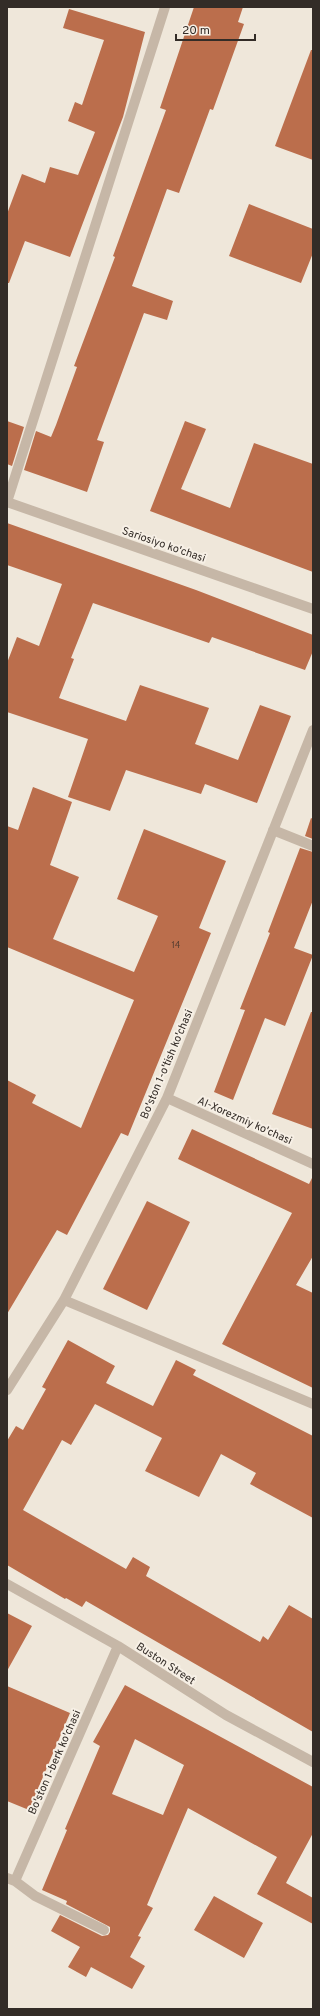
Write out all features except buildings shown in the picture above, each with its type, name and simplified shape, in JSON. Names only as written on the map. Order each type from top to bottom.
[{"type":"street","points":[[7,502],[165,7]]},
{"type":"street","name":"Sariosiyo ko'chasi","points":[[7,502],[313,609]]},
{"type":"street","name":"Bo'ston 1-o'tish ko'chasi","points":[[7,1390],[64,1300],[167,1098],[313,730]]},
{"type":"street","points":[[273,830],[313,846]]},
{"type":"street","name":"Al-Xorezmiy ko'chasi","points":[[167,1098],[313,1164]]},
{"type":"street","points":[[64,1300],[313,1404]]},
{"type":"street","name":"Buston Street","points":[[7,1584],[118,1646],[226,1716],[313,1762]]},
{"type":"street","name":"Bo'ston 1-berk ko'chasi","points":[[11,1879],[118,1646]]},
{"type":"street","points":[[11,1879],[36,1896],[104,1930]]}]
